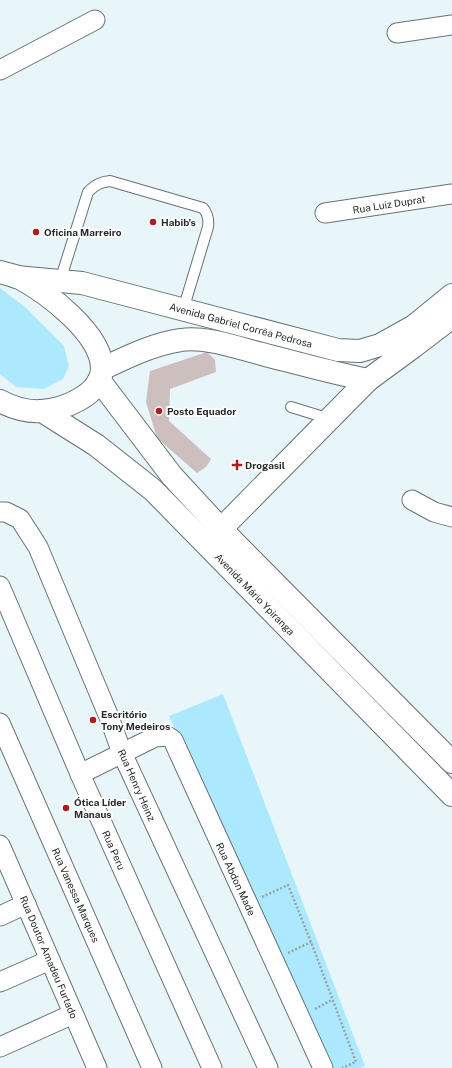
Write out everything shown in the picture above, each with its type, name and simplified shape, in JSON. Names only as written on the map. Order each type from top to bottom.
[{"type":"main road","name":"Avenida Gabriel Corrêa Pedrosa","points":[[8,274],[82,283],[338,350],[360,351],[380,345],[414,326],[452,295]]},
{"type":"main road","points":[[5,406],[29,411],[42,411],[69,404],[82,398],[92,390],[100,374],[100,357],[87,334],[76,321],[50,298],[8,274]]},
{"type":"main road","points":[[221,529],[368,380],[413,348],[452,317]]},
{"type":"main road","points":[[100,374],[141,351],[160,344],[182,339],[202,340],[231,346],[338,374],[368,380]]},
{"type":"main road","points":[[100,374],[172,476],[221,529],[452,762]]},
{"type":"main road","name":"Avenida Mário Ypiranga","points":[[42,411],[96,445],[153,490],[452,795]]},
{"type":"street","points":[[0,70],[95,20]]},
{"type":"street","points":[[397,33],[452,24]]},
{"type":"street","name":"Rua Luiz Duprat","points":[[325,213],[452,194]]},
{"type":"street","points":[[412,500],[434,512],[452,517]]},
{"type":"street","name":"Rua Henry Heinz","points":[[0,512],[6,512],[20,519],[38,547],[106,710],[122,753],[268,1068]]},
{"type":"street","name":"Rua Peru","points":[[0,586],[80,774],[212,1068]]},
{"type":"street","name":"Rua Vanessa Marques","points":[[0,723],[152,1068]]},
{"type":"street","name":"Rua Abdon Made","points":[[122,753],[155,737],[167,736],[173,740],[323,1068]]},
{"type":"street","points":[[80,774],[122,753]]},
{"type":"street","name":"Rua Doutor Amadeu Furtado","points":[[1,848],[97,1068]]},
{"type":"street","points":[[0,916],[26,904]]},
{"type":"street","points":[[0,982],[50,960]]},
{"type":"street","points":[[0,1047],[73,1014]]},
{"type":"lane","points":[[60,281],[88,192],[101,182],[110,180],[203,208],[207,213],[208,227],[183,310]]},
{"type":"lane","points":[[291,407],[330,419]]},
{"type":"path","points":[[259,898],[288,884],[356,1062],[342,1068]]},
{"type":"path","points":[[283,955],[311,942]]},
{"type":"path","points":[[314,1010],[332,1000]]},
{"type":"shaded area","points":[[0,288],[25,307],[64,346],[69,366],[63,379],[44,389],[16,387],[0,374]]},
{"type":"shaded area","points":[[223,694],[365,1066],[360,1068],[328,1068],[169,716]]},
{"type":"building","name":"Posto Equador","points":[[207,352],[215,360],[216,372],[170,389],[169,421],[211,459],[206,467],[197,473],[157,438],[146,402],[150,371]]},
{"type":"place","name":"Habib's","points":[[153,222]]},
{"type":"place","name":"Oficina Marreiro","points":[[36,232]]},
{"type":"place","name":"Posto Equador","points":[[159,411]]},
{"type":"place","name":"Drogasil","points":[[237,465]]},
{"type":"place","name":"Escritório Tony Medeiros","points":[[93,720]]},
{"type":"place","name":"Ótica Líder Manaus","points":[[66,808]]}]
